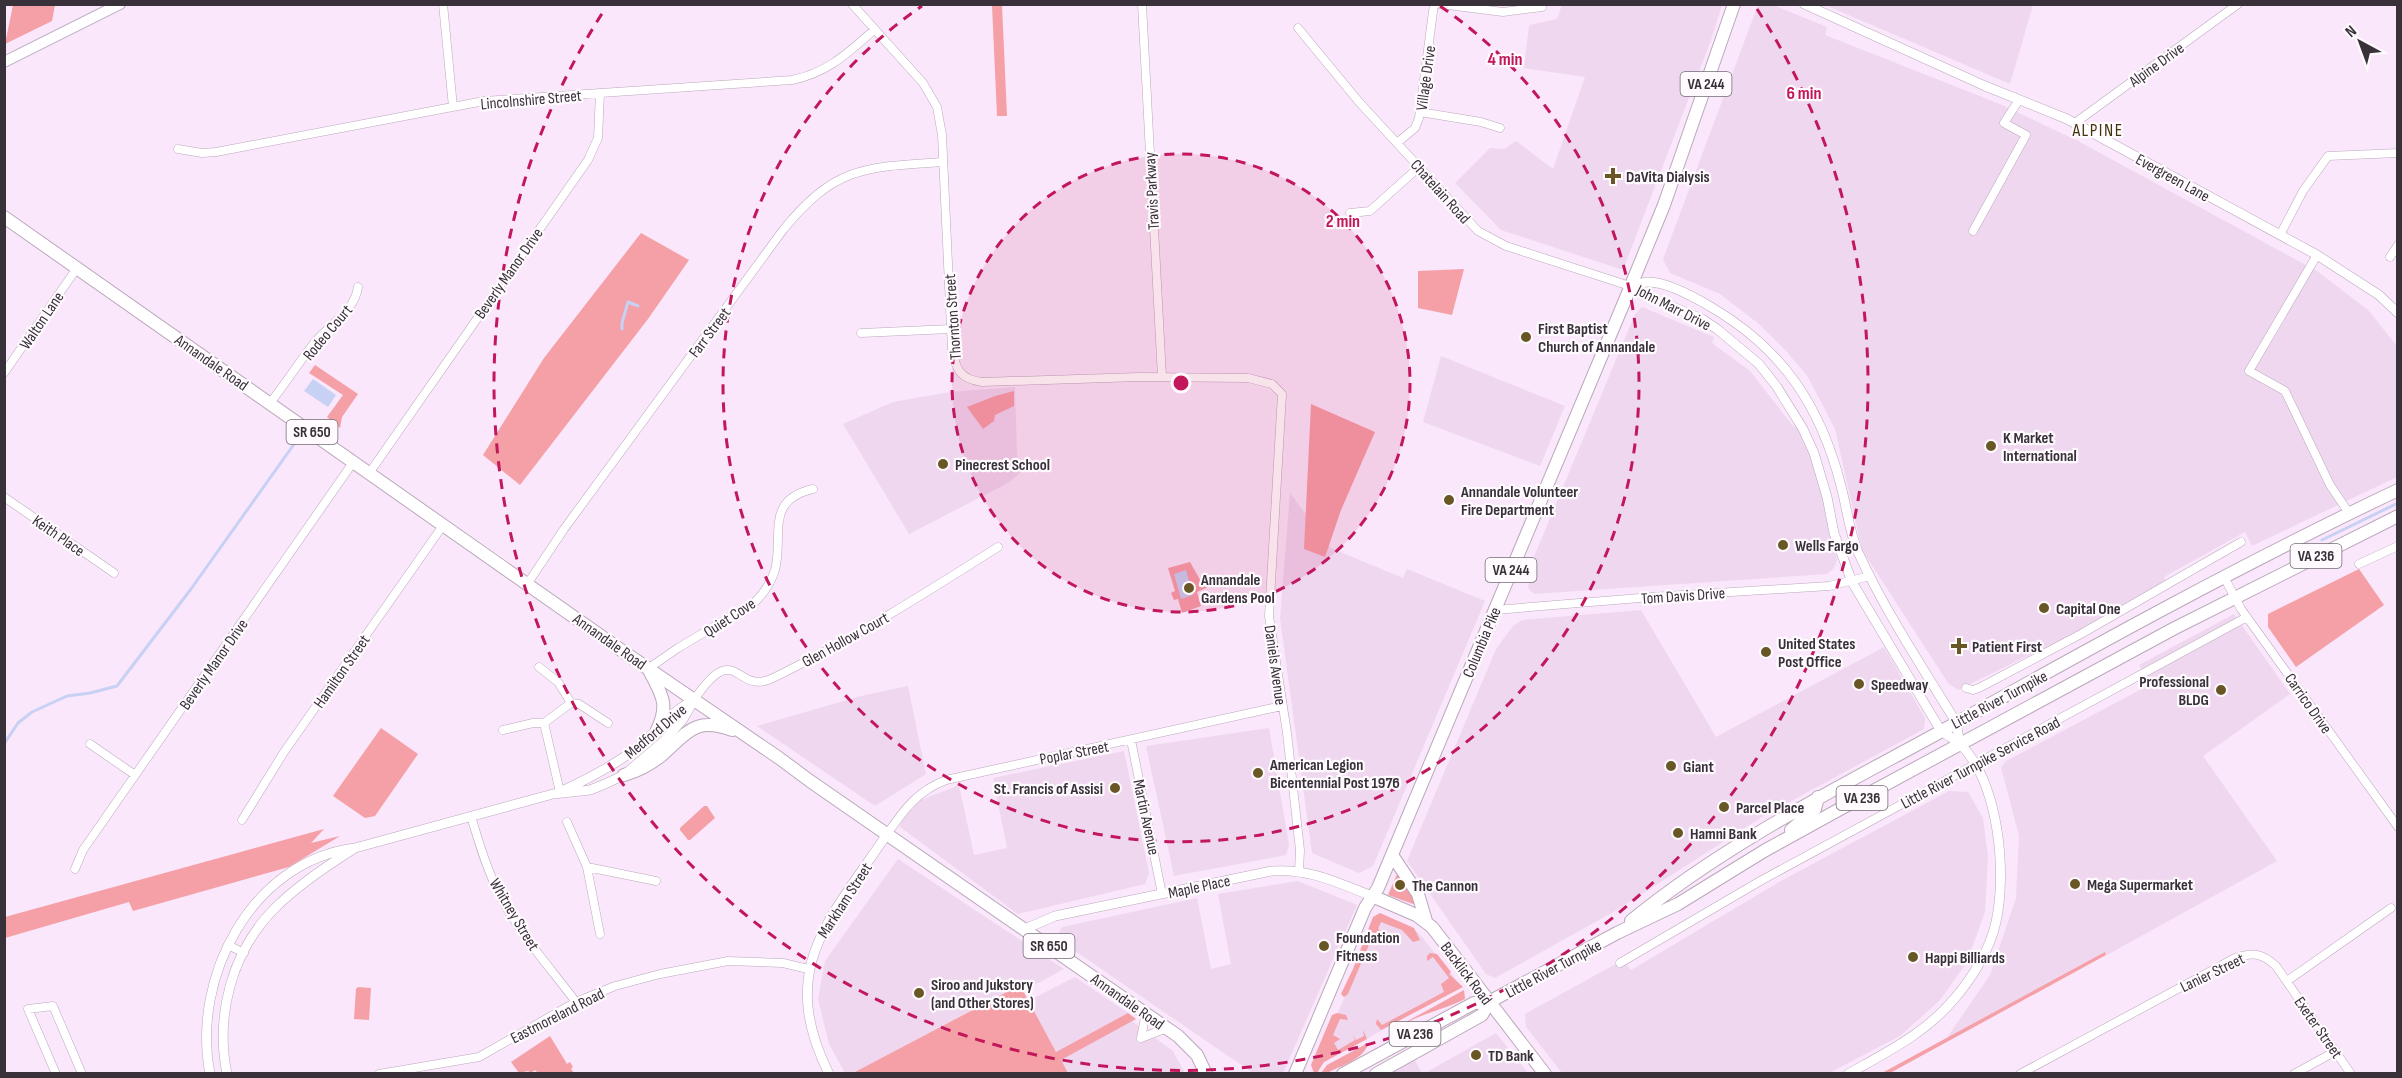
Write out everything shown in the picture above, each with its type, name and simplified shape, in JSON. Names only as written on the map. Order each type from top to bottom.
[{"type":"main road","points":[[4,62],[120,4]]},
{"type":"main road","name":"Columbia Pike","points":[[1296,1074],[1365,908],[1378,888],[1392,855],[1664,205],[1734,4]]},
{"type":"main road","name":"Annandale Road","points":[[4,218],[1146,1013],[1189,1044],[1206,1074]]},
{"type":"main road","name":"Little River Turnpike","points":[[1617,933],[1670,890],[1761,830],[1818,797],[2224,577],[2397,490]]},
{"type":"main road","name":"Little River Turnpike","points":[[1343,1074],[1474,1003],[1489,1002],[1617,933],[1678,904],[1764,852],[2234,597],[2397,516]]},
{"type":"main road","points":[[649,668],[664,701],[664,717],[657,730]]},
{"type":"main road","points":[[624,775],[645,766],[660,756],[695,727],[711,723],[747,736]]},
{"type":"main road","points":[[1764,852],[1818,806],[1818,797]]},
{"type":"main road","points":[[1392,855],[1418,894],[1426,921]]},
{"type":"main road","name":"Backlick Road","points":[[1372,896],[1426,921],[1545,1074]]},
{"type":"main road","name":"Little River Turnpike","points":[[1376,1074],[1482,1015],[1489,1002]]},
{"type":"street","points":[[444,4],[453,107]]},
{"type":"street","name":"Thornton Street","points":[[852,4],[931,94],[940,121],[951,328],[955,366],[964,377],[982,382],[1162,377],[1248,378],[1278,388]]},
{"type":"street","name":"Travis Parkway","points":[[1142,4],[1162,377]]},
{"type":"street","name":"Village Drive","points":[[1397,143],[1415,128],[1420,112],[1434,4]]},
{"type":"street","points":[[1440,4],[1503,12],[1542,7]]},
{"type":"street","name":"Evergreen Lane","points":[[1804,4],[1887,43],[2075,123],[2317,255],[2394,303],[2397,313]]},
{"type":"street","name":"Alpine Drive","points":[[2075,123],[2238,4]]},
{"type":"street","name":"Chatelain Road","points":[[1298,28],[1359,102],[1478,231],[1506,246],[1630,286]]},
{"type":"street","name":"Lincolnshire Street","points":[[178,148],[202,153],[216,152],[498,100],[800,79],[823,71],[874,30]]},
{"type":"street","name":"Beverly Manor Drive","points":[[370,472],[588,160],[598,138],[600,93]]},
{"type":"street","points":[[1973,231],[2026,135],[2004,123],[2019,100]]},
{"type":"street","points":[[1420,112],[1481,122],[1500,128]]},
{"type":"street","points":[[2280,235],[2303,192],[2328,156],[2397,153]]},
{"type":"street","name":"Farr Street","points":[[528,582],[629,439],[783,230],[806,204],[821,190],[853,173],[879,167],[943,162]]},
{"type":"street","points":[[1350,213],[1370,211],[1419,167]]},
{"type":"street","points":[[2390,257],[2397,245]]},
{"type":"street","points":[[2317,255],[2249,371],[2285,391],[2330,485],[2349,513]]},
{"type":"street","name":"Walton Lane","points":[[4,373],[77,268]]},
{"type":"street","name":"John Marr Drive","points":[[1630,286],[1649,282],[1680,291],[1700,301],[1736,323],[1762,344],[1796,381],[1806,396],[1828,443],[1857,548],[1870,576],[1956,722],[1960,745]]},
{"type":"street","name":"John Marr Drive","points":[[1630,286],[1644,295],[1702,319],[1717,329],[1759,364],[1777,387],[1803,429],[1814,453],[1827,497],[1834,533],[1852,582],[1941,731],[1960,745],[1974,765],[1987,791],[1999,839],[2000,886],[1996,923],[1982,958],[1957,995],[1924,1029],[1848,1074]]},
{"type":"street","name":"Rodeo Court","points":[[270,403],[315,341],[357,297],[357,287]]},
{"type":"street","points":[[861,333],[951,328]]},
{"type":"street","name":"Daniels Avenue","points":[[1278,388],[1282,394],[1282,419],[1269,616],[1300,850],[1299,871]]},
{"type":"street","name":"Beverly Manor Drive","points":[[75,869],[83,850],[354,461]]},
{"type":"street","name":"Quiet Cove","points":[[649,668],[755,602],[764,592],[775,570],[777,532],[782,510],[794,495],[813,489]]},
{"type":"street","name":"Keith Place","points":[[4,497],[114,573]]},
{"type":"street","name":"Hamilton Street","points":[[242,820],[284,752],[444,524]]},
{"type":"street","points":[[1966,688],[1976,690],[2010,672],[2241,542]]},
{"type":"street","points":[[2359,564],[2397,546]]},
{"type":"street","name":"Glen Hollow Court","points":[[694,700],[708,679],[722,669],[730,670],[749,680],[769,680],[867,629],[998,548]]},
{"type":"street","name":"Tom Davis Drive","points":[[1495,610],[1828,586],[1870,576]]},
{"type":"street","name":"Carrico Drive","points":[[2224,577],[2247,617],[2397,827]]},
{"type":"street","name":"Little River Turnpike Service Road","points":[[1620,963],[1758,882],[2247,617]]},
{"type":"street","points":[[539,667],[558,682],[571,703]]},
{"type":"street","name":"Medford Drive","points":[[210,1074],[207,1009],[219,965],[247,913],[290,873],[321,855],[355,848],[560,792],[607,769],[638,747],[680,707],[694,700]]},
{"type":"street","name":"Medford Drive","points":[[560,792],[590,790],[624,775],[665,740],[683,719],[694,700]]},
{"type":"street","points":[[503,730],[533,723],[544,723],[571,703],[579,704],[608,723]]},
{"type":"street","name":"Poplar Street","points":[[887,834],[911,801],[933,785],[994,768],[1282,706]]},
{"type":"street","points":[[544,723],[560,792]]},
{"type":"street","name":"Martin Avenue","points":[[1131,740],[1162,894]]},
{"type":"street","points":[[90,744],[135,775]]},
{"type":"street","name":"Whitney Street","points":[[471,816],[479,846],[496,888],[527,939],[576,1002]]},
{"type":"street","points":[[567,822],[587,867],[600,934]]},
{"type":"street","name":"Markham Street","points":[[829,1074],[816,1045],[809,1020],[808,969],[826,925],[887,834]]},
{"type":"street","name":"Medford Drive","points":[[227,1074],[223,1035],[227,995],[244,953],[262,923],[289,895],[355,848]]},
{"type":"street","points":[[587,867],[656,881]]},
{"type":"street","name":"Maple Place","points":[[1025,929],[1055,916],[1272,872],[1299,871],[1330,879],[1372,896]]},
{"type":"street","points":[[2287,981],[2391,908]]},
{"type":"street","points":[[228,945],[244,953]]},
{"type":"street","name":"Lanier Street","points":[[2020,1074],[2246,954],[2260,954],[2276,966],[2287,981]]},
{"type":"street","name":"Eastmoreland Road","points":[[379,1074],[478,1057],[576,1002],[615,986],[660,974],[728,961],[783,963],[808,969]]},
{"type":"street","name":"Exeter Street","points":[[2287,981],[2351,1074]]},
{"type":"street","points":[[56,1074],[28,1009],[53,1006],[82,1074]]},
{"type":"street","points":[[1146,1013],[1141,1038],[1167,1028]]},
{"type":"street","points":[[2294,1074],[2336,1051]]},
{"type":"shaded area","points":[[13,4],[55,5],[52,21],[5,44]]},
{"type":"shaded area","points":[[2033,4],[2010,84],[1825,5]]},
{"type":"shaded area","points":[[992,5],[1002,5],[1007,116],[997,116]]},
{"type":"shaded area","points":[[1562,5],[1722,5],[1711,40],[1623,270],[1501,230],[1455,183],[1490,148],[1504,149],[1516,141],[1553,169],[1585,77],[1524,68],[1529,25],[1557,19]]},
{"type":"shaded area","points":[[1758,5],[1773,5],[1827,27],[1825,35],[2000,104],[2078,141],[2317,271],[2368,310],[2397,346],[2397,477],[2252,546],[2245,532],[2164,577],[2168,587],[1958,690],[1948,683],[1862,550],[1835,429],[1808,377],[1759,324],[1720,294],[1670,273],[1663,259]]},
{"type":"shaded area","points":[[641,233],[689,260],[648,319],[520,485],[483,455],[544,358]]},
{"type":"shaded area","points":[[1464,269],[1452,315],[1418,308],[1418,271]]},
{"type":"shaded area","points":[[1642,307],[1714,337],[1712,343],[1750,371],[1793,426],[1800,429],[1818,472],[1837,560],[1834,568],[1827,574],[1534,594],[1528,588],[1530,578],[1526,576],[1635,314]]},
{"type":"shaded area","points":[[1441,356],[1565,406],[1540,466],[1423,422]]},
{"type":"shaded area","points":[[315,365],[358,394],[342,417],[340,428],[327,417],[343,395],[309,373]]},
{"type":"shaded area","name":"Pinecrest School","points":[[1015,387],[1017,454],[1020,473],[1008,483],[909,534],[843,424],[893,402],[950,392]]},
{"type":"shaded area","points":[[1014,391],[1014,406],[995,415],[994,421],[983,429],[967,407],[995,396]]},
{"type":"shaded area","points":[[1311,404],[1375,432],[1341,510],[1325,557],[1304,549]]},
{"type":"shaded area","points":[[1290,493],[1331,548],[1403,578],[1407,569],[1485,601],[1373,866],[1359,873],[1312,853],[1280,618]]},
{"type":"shaded area","name":"Annandale Gardens Pool","points":[[1190,562],[1203,585],[1207,583],[1208,587],[1197,592],[1201,606],[1182,613],[1178,599],[1174,600],[1171,593],[1175,591],[1168,568]]},
{"type":"shaded area","points":[[2359,569],[2384,605],[2296,667],[2268,627],[2268,614]]},
{"type":"shaded area","points":[[1641,610],[1716,737],[1884,647],[1925,718],[1924,729],[1762,817],[1617,910],[1495,978],[1486,974],[1407,861],[1496,649],[1513,626],[1522,620]]},
{"type":"shaded area","points":[[2234,614],[2290,694],[2203,756],[2277,861],[2107,955],[2105,953],[1946,1039],[1990,975],[2016,898],[2019,836],[2001,767],[2006,761],[2151,684],[2139,665]]},
{"type":"shaded area","points":[[908,686],[926,774],[875,806],[757,726],[861,696]]},
{"type":"shaded area","points":[[381,728],[418,754],[375,816],[365,818],[333,796]]},
{"type":"shaded area","points":[[1269,728],[1289,845],[1286,855],[1174,876],[1146,746]]},
{"type":"shaded area","points":[[1124,751],[1149,873],[1145,884],[1018,914],[900,827],[902,814],[919,801],[959,785],[974,855],[1007,848],[993,778]]},
{"type":"shaded area","points":[[1949,791],[1968,792],[1983,818],[1988,856],[1985,912],[1966,964],[1940,1000],[1900,1036],[1829,1073],[1562,1073],[1526,1027],[1525,1014],[1623,960],[1631,970],[1781,881]]},
{"type":"shaded area","points":[[704,806],[707,806],[715,818],[688,840],[680,828]]},
{"type":"shaded area","points":[[324,829],[311,843],[340,836],[289,867],[133,911],[129,902],[5,938],[5,917]]},
{"type":"shaded area","points":[[898,859],[1064,969],[1023,991],[1019,985],[853,1073],[845,1073],[829,1044],[818,999],[825,961]]},
{"type":"shaded area","points":[[1398,872],[1418,903],[1416,905],[1388,895]]},
{"type":"shaded area","points":[[1298,881],[1357,905],[1283,1073],[1253,1073],[1056,938],[1062,927],[1197,898],[1211,969],[1231,964],[1218,894]]},
{"type":"shaded area","points":[[1379,913],[1418,932],[1462,987],[1316,1066]]},
{"type":"shaded area","points":[[1380,913],[1414,928],[1420,940],[1413,942],[1402,930],[1381,922],[1378,929],[1385,933],[1371,940],[1348,994],[1344,997],[1341,994],[1373,917]]},
{"type":"shaded area","points":[[2105,952],[2106,955],[1890,1073],[1882,1073]]},
{"type":"shaded area","points":[[1430,953],[1437,954],[1451,972],[1449,974],[1463,987],[1381,1030],[1376,1024],[1377,1019],[1382,1025],[1444,992],[1441,984],[1449,978],[1433,957],[1427,961]]},
{"type":"shaded area","points":[[1075,977],[1128,1013],[1056,1052],[1028,1001]]},
{"type":"shaded area","points":[[1020,985],[1056,1052],[1128,1013],[1136,1019],[1061,1060],[1068,1073],[853,1073]]},
{"type":"shaded area","points":[[358,987],[371,988],[369,1020],[354,1019]]},
{"type":"shaded area","points":[[1464,990],[1465,999],[1388,1032]]},
{"type":"shaded area","points":[[1337,1013],[1346,1015],[1348,1020],[1340,1019],[1333,1035],[1340,1039],[1334,1043],[1338,1050],[1355,1040],[1353,1035],[1356,1040],[1364,1036],[1363,1030],[1367,1039],[1324,1062],[1317,1073],[1314,1073],[1311,1065],[1332,1015]]},
{"type":"shaded area","points":[[1132,1021],[1173,1051],[1185,1073],[1068,1073],[1060,1060]]},
{"type":"shaded area","points":[[1496,1033],[1528,1073],[1425,1073]]},
{"type":"shaded area","points":[[550,1036],[567,1064],[570,1062],[574,1073],[538,1073],[535,1070],[531,1073],[528,1071],[519,1073],[511,1062]]},
{"type":"shaded area","points":[[1368,1043],[1366,1049],[1357,1058],[1327,1073],[1321,1073],[1327,1065]]},
{"type":"shaded area","points":[[1413,1057],[1422,1073],[1383,1074]]},
{"type":"water","points":[[313,379],[336,395],[328,407],[304,391]]},
{"type":"water","points":[[1186,570],[1193,595],[1181,599],[1174,574]]},
{"type":"waterway","points":[[622,329],[628,302],[638,306]]},
{"type":"waterway","points":[[4,744],[18,723],[32,712],[67,696],[117,686],[191,589],[297,440]]},
{"type":"waterway","points":[[2322,540],[2398,503]]},
{"type":"place","name":"DaVita Dialysis","points":[[1613,176]]},
{"type":"place","name":"First Baptist Church of Annandale","points":[[1526,337]]},
{"type":"place","name":"K Market International","points":[[1991,446]]},
{"type":"place","name":"Pinecrest School","points":[[943,464]]},
{"type":"place","name":"Annandale Volunteer Fire Department","points":[[1449,500]]},
{"type":"place","name":"Wells Fargo","points":[[1783,545]]},
{"type":"place","name":"Annandale Gardens Pool","points":[[1189,588]]},
{"type":"place","name":"Capital One","points":[[2044,608]]},
{"type":"place","name":"Patient First","points":[[1959,646]]},
{"type":"place","name":"United States Post Office","points":[[1766,652]]},
{"type":"place","name":"Speedway","points":[[1859,684]]},
{"type":"place","name":"Professional BLDG","points":[[2221,690]]},
{"type":"place","name":"Giant","points":[[1671,766]]},
{"type":"place","name":"American Legion Bicentennial Post 1976","points":[[1258,773]]},
{"type":"place","name":"St. Francis of Assisi","points":[[1115,788]]},
{"type":"place","name":"Parcel Place","points":[[1724,807]]},
{"type":"place","name":"Hamni Bank","points":[[1678,833]]},
{"type":"place","name":"Mega Supermarket","points":[[2075,884]]},
{"type":"place","name":"The Cannon","points":[[1400,885]]},
{"type":"place","name":"Foundation Fitness","points":[[1324,946]]},
{"type":"place","name":"Happi Billiards","points":[[1913,957]]},
{"type":"place","name":"Siroo and Jukstory (and Other Stores)","points":[[919,993]]},
{"type":"place","name":"TD Bank","points":[[1476,1055]]},
{"type":"district","name":"ALPINE","points":[[2098,130]]}]
